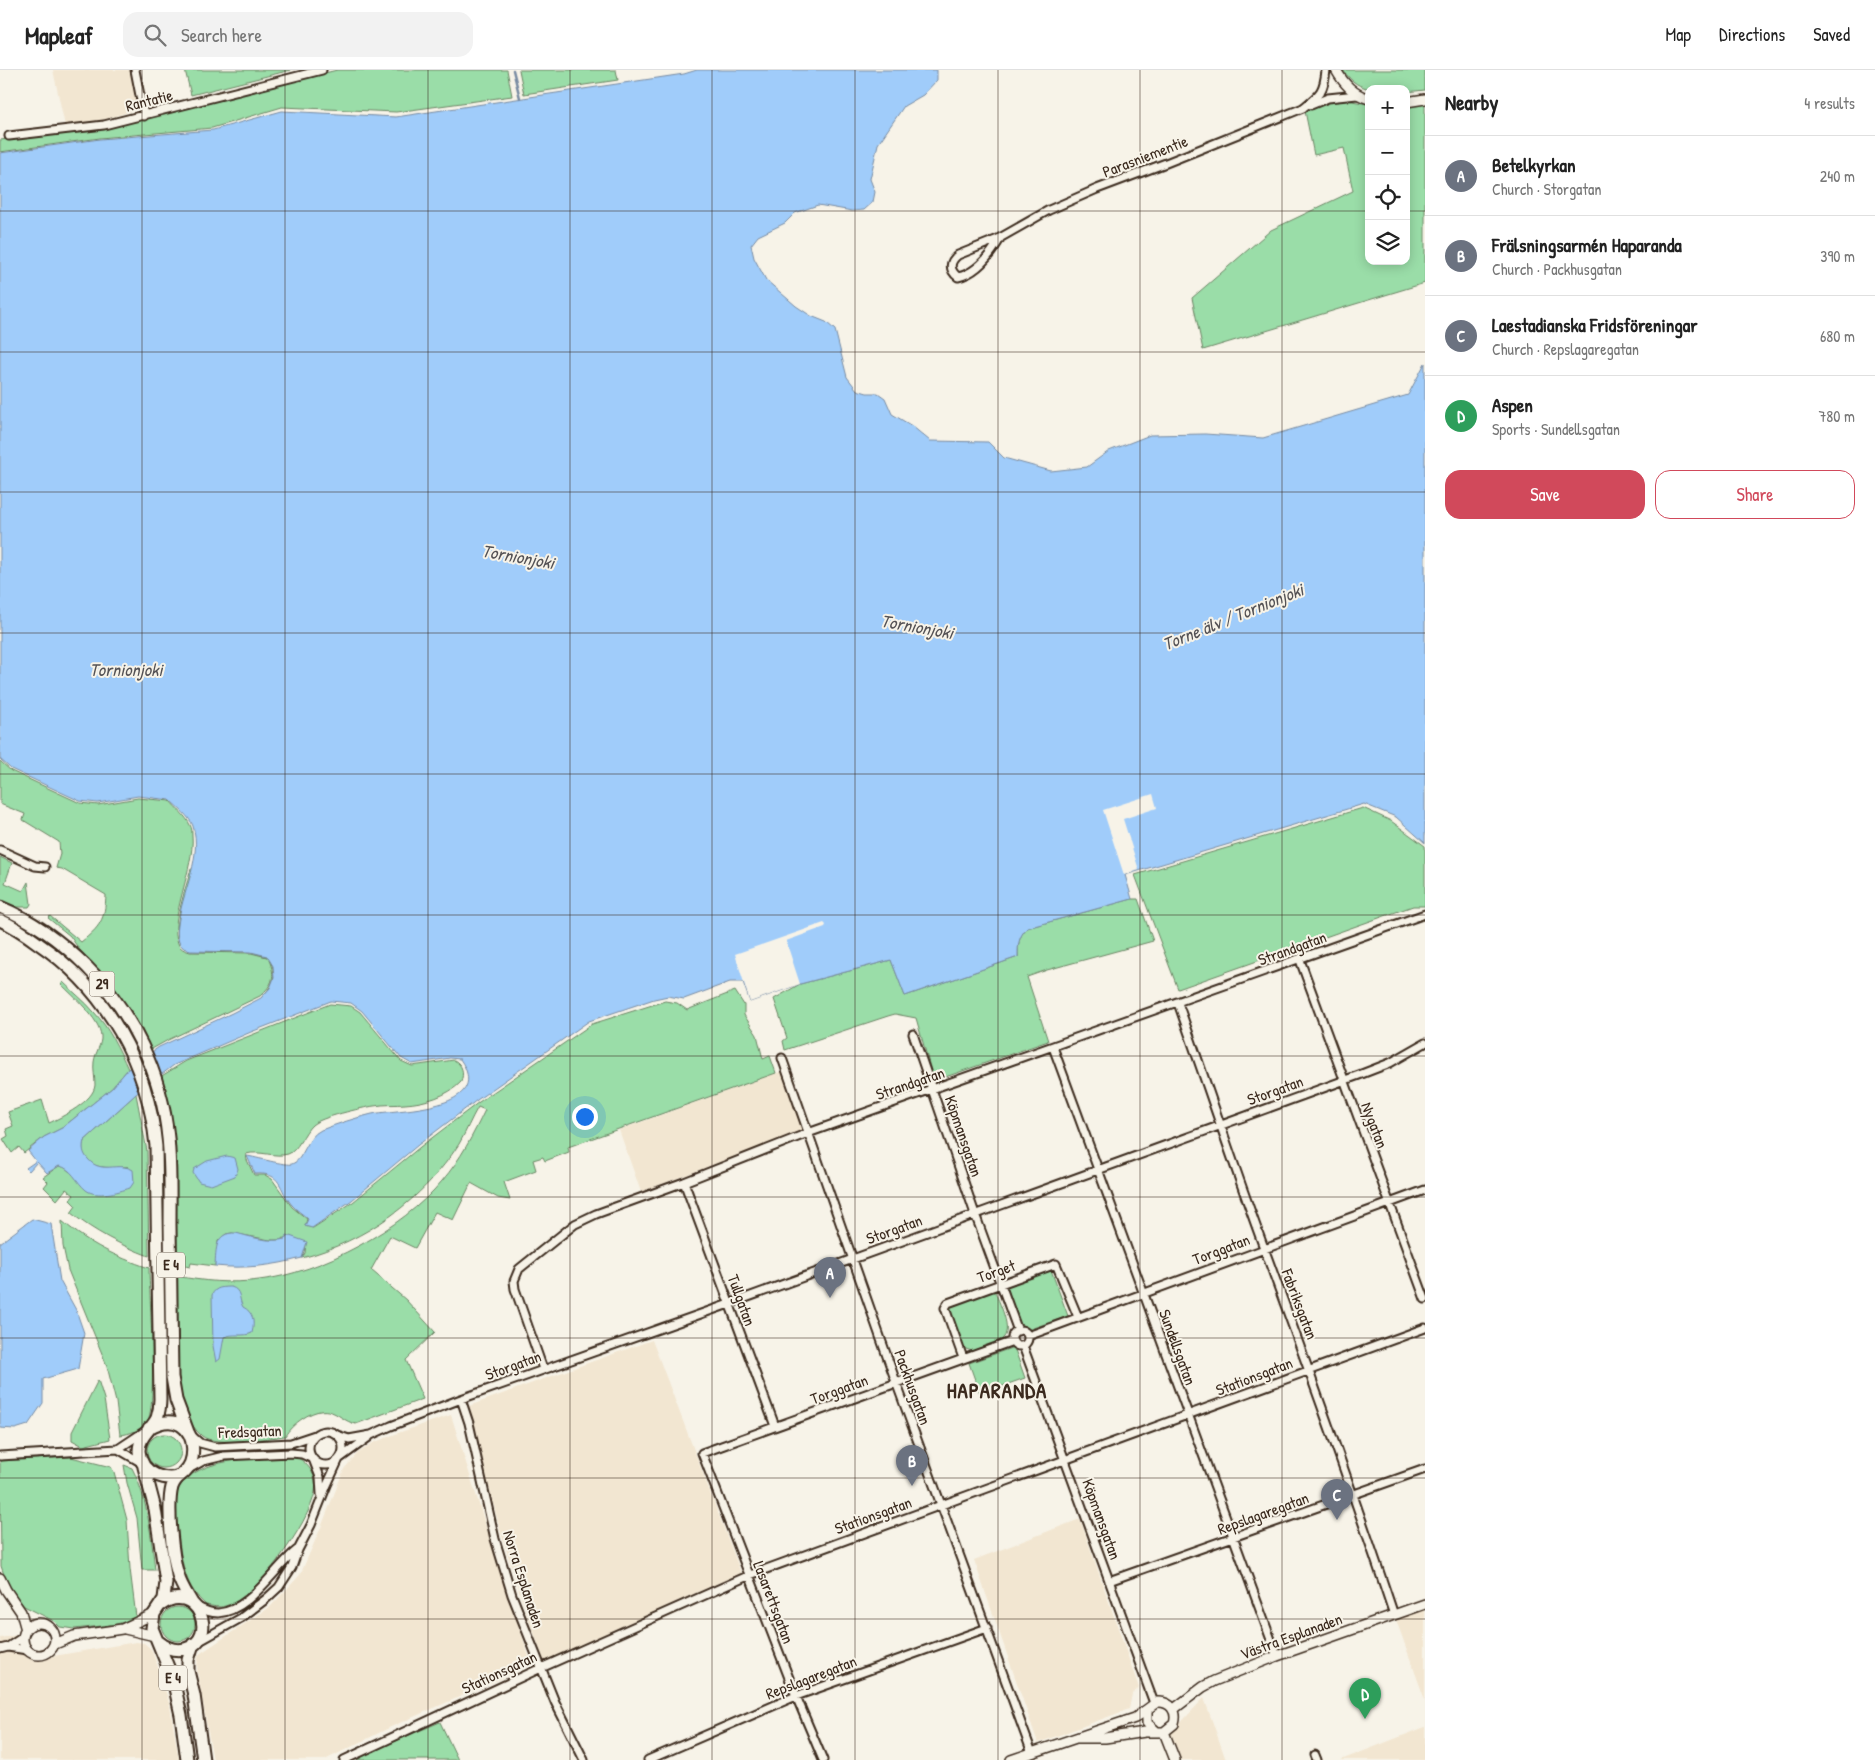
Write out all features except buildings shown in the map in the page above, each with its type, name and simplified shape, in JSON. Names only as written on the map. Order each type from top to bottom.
[{"type":"highway","name":"29","points":[[0,907],[39,929],[77,957],[112,996],[137,1036]]},
{"type":"highway","name":"29","points":[[0,920],[38,942],[68,966],[101,1001],[127,1044]]},
{"type":"highway","name":"E 4","points":[[137,1036],[149,1062],[160,1095],[166,1124],[169,1154],[172,1377],[176,1400],[193,1443],[194,1452],[191,1462],[172,1488],[170,1504],[171,1529],[178,1576],[202,1616],[203,1627],[199,1637],[187,1648],[177,1650],[168,1648],[157,1639]]},
{"type":"highway","name":"E 4","points":[[127,1044],[139,1071],[149,1104],[155,1133],[157,1161],[160,1399],[157,1418],[143,1437],[139,1446],[155,1509],[165,1574],[166,1591],[152,1625],[179,1701],[187,1760]]},
{"type":"highway","points":[[149,1428],[160,1423],[169,1422],[180,1426],[188,1433]]},
{"type":"highway","points":[[142,1463],[149,1472],[161,1477],[173,1477],[184,1472]]},
{"type":"highway","points":[[157,1610],[167,1601],[178,1599],[194,1605]]},
{"type":"highway","name":"E 4","points":[[193,1644],[188,1657],[188,1671],[194,1695],[203,1760]]},
{"type":"street","points":[[135,70],[144,116]]},
{"type":"street","name":"Rantatie","points":[[9,136],[104,125],[322,70]]},
{"type":"street","name":"Parasniementie","points":[[1303,108],[1320,94],[1324,86],[1326,70]]},
{"type":"street","points":[[1336,70],[1341,80],[1357,95],[1365,98]]},
{"type":"street","name":"Parasniementie","points":[[1001,237],[987,256],[968,274],[958,277],[953,273],[950,266],[952,259],[958,255],[1001,237],[1049,210],[1097,189],[1328,98],[1357,95]]},
{"type":"street","points":[[1410,102],[1425,100]]},
{"type":"street","points":[[0,850],[35,866],[45,867]]},
{"type":"street","name":"Strandgatan","points":[[543,1369],[515,1289],[514,1281],[517,1273],[575,1224],[596,1214],[684,1182],[808,1133],[1300,960],[1425,914]]},
{"type":"street","name":"Nygatan","points":[[1300,960],[1425,1299]]},
{"type":"street","name":"Fabriksgatan","points":[[1178,1002],[1264,1248],[1354,1494],[1394,1615]]},
{"type":"street","name":"Köpmansgatan","points":[[913,1034],[975,1214],[1018,1331]]},
{"type":"street","name":"Storgatan","points":[[339,1459],[371,1435],[461,1399],[729,1304],[1344,1080],[1390,1063],[1425,1043]]},
{"type":"street","name":"Sundellsgatan","points":[[1053,1047],[1277,1656]]},
{"type":"street","name":"Packhusgatan","points":[[782,1058],[896,1382],[1032,1752]]},
{"type":"street","name":"Tullgatan","points":[[684,1182],[775,1426]]},
{"type":"street","name":"Torggatan","points":[[1028,1336],[1425,1190]]},
{"type":"street","name":"Torget","points":[[964,1358],[945,1308],[948,1303],[1056,1264],[1078,1317]]},
{"type":"street","name":"Stationsgatan","points":[[344,1760],[541,1668],[750,1575],[1425,1328]]},
{"type":"street","points":[[1018,1331],[1023,1331],[1028,1336],[1028,1340],[1023,1346],[1018,1346],[1013,1341],[1013,1336],[1018,1331]]},
{"type":"street","name":"Torggatan","points":[[702,1452],[1013,1341]]},
{"type":"street","name":"Köpmansgatan","points":[[1023,1346],[1154,1703]]},
{"type":"street","name":"Norra Esplanaden","points":[[461,1399],[469,1423],[501,1562],[512,1595],[570,1735],[584,1760]]},
{"type":"street","points":[[0,1456],[118,1449],[149,1428]]},
{"type":"street","name":"Storgatan","points":[[315,1434],[328,1431],[349,1439],[371,1435]]},
{"type":"street","name":"Fredsgatan","points":[[188,1433],[200,1443],[215,1447],[291,1443],[315,1434]]},
{"type":"street","points":[[315,1434],[309,1446],[320,1477],[322,1497]]},
{"type":"street","name":"Storgatan","points":[[193,1644],[241,1618],[266,1599],[289,1573],[339,1459],[343,1446],[342,1440],[337,1435]]},
{"type":"street","points":[[118,1449],[142,1463]]},
{"type":"street","name":"Lasarettsgatan","points":[[702,1452],[796,1696],[823,1760]]},
{"type":"street","name":"Fredsgatan","points":[[184,1472],[203,1461],[224,1456],[291,1453],[302,1454],[313,1459]]},
{"type":"street","points":[[313,1459],[324,1465],[334,1463],[339,1459]]},
{"type":"street","name":"Repslagaregatan","points":[[1109,1581],[1425,1469]]},
{"type":"street","name":"Storgatan","points":[[194,1605],[210,1612],[218,1613],[236,1606],[257,1591],[285,1560],[298,1550]]},
{"type":"street","points":[[0,1578],[21,1612],[27,1650]]},
{"type":"street","name":"Västra Esplanaden","points":[[1174,1709],[1209,1683],[1277,1656],[1425,1604]]},
{"type":"street","points":[[55,1644],[74,1636],[122,1629],[157,1610]]},
{"type":"street","points":[[4,1648],[27,1650],[34,1654],[42,1655],[50,1651],[55,1644],[56,1639],[53,1631],[47,1625],[39,1623],[21,1612]]},
{"type":"street","points":[[4,1648],[25,1633],[32,1624],[39,1623]]},
{"type":"street","name":"Repslagaregatan","points":[[648,1760],[796,1696],[986,1628]]},
{"type":"street","points":[[122,1629],[157,1639]]},
{"type":"street","points":[[53,1631],[74,1636]]},
{"type":"street","points":[[1011,1760],[1136,1718],[1154,1703],[1165,1703],[1174,1709],[1174,1724],[1160,1731],[1105,1738],[1078,1738]]},
{"type":"street","points":[[1147,1710],[1147,1723],[1160,1731],[1175,1760]]},
{"type":"shaded area","points":[[53,70],[131,70],[137,102],[134,110],[97,122],[65,126]]},
{"type":"shaded area","points":[[788,1069],[806,1130],[641,1192],[619,1130]]},
{"type":"shaded area","points":[[652,1340],[741,1573],[544,1661],[520,1594],[499,1526],[469,1406]]},
{"type":"shaded area","points":[[451,1415],[507,1593],[532,1665],[393,1726],[325,1760],[213,1760],[197,1670],[198,1655],[270,1607],[300,1575],[344,1469],[357,1454],[373,1443]]},
{"type":"shaded area","points":[[1080,1519],[1139,1688],[1132,1694],[1129,1709],[1038,1743],[974,1560]]},
{"type":"shaded area","points":[[1425,1607],[1425,1700],[1395,1617]]},
{"type":"shaded area","points":[[18,1635],[24,1654],[36,1659],[136,1642],[144,1643],[151,1649],[160,1672],[170,1706],[179,1760],[0,1760],[0,1638]]},
{"type":"shaded area","points":[[1204,1698],[1226,1760],[1181,1760],[1171,1733]]},
{"type":"shaded area","points":[[1425,1727],[1425,1760],[1341,1760]]},
{"type":"green space","points":[[185,70],[291,70],[191,95]]},
{"type":"green space","points":[[337,70],[507,70],[512,96],[396,112],[282,107],[212,128],[100,138],[0,152],[0,140],[104,128]]},
{"type":"green space","points":[[519,70],[616,70],[618,80],[524,94]]},
{"type":"green space","points":[[1343,70],[1425,70],[1425,90],[1410,92],[1410,85],[1365,85],[1365,88],[1356,84]]},
{"type":"green space","points":[[1340,99],[1365,103],[1365,265],[1410,265],[1410,106],[1425,104],[1425,283],[1203,350],[1192,298],[1271,230],[1353,191],[1344,148],[1314,155],[1305,111]]},
{"type":"green space","points":[[0,761],[11,771],[80,803],[98,805],[138,798],[170,801],[186,818],[192,832],[190,863],[176,921],[178,943],[184,950],[190,952],[251,953],[267,957],[251,952],[190,951],[182,946],[178,938],[178,919],[191,869],[368,920],[261,998],[271,985],[273,980],[274,971],[269,960],[273,976],[272,980],[268,988],[260,996],[150,1050],[134,1019],[102,973],[79,949],[70,936],[48,918],[50,916],[81,942],[93,932],[103,917],[106,895],[62,869],[56,868],[60,854],[59,842],[23,820],[25,814],[0,804]]},
{"type":"green space","points":[[1363,808],[1391,821],[1425,846],[1425,906],[1413,906],[1178,989],[1135,875]]},
{"type":"green space","points":[[0,857],[12,863],[5,883],[23,891],[28,882],[31,904],[29,907],[14,907],[0,903]]},
{"type":"green space","points":[[1132,899],[1138,899],[1153,941],[1027,977],[1048,1041],[934,1081],[916,1018],[895,1014],[785,1050],[783,1041],[787,1038],[774,999],[800,984],[891,960],[905,996],[1018,957],[1019,941],[1027,928]]},
{"type":"green space","points":[[63,982],[99,1018],[117,1046],[128,1069],[112,1088],[62,1128],[44,1137],[24,1153],[19,1147],[12,1153],[3,1139],[8,1136],[6,1129],[13,1126],[8,1112],[42,1100],[49,1123],[76,1108],[89,1097],[95,1085],[94,1062],[101,1039],[99,1029],[91,1015],[61,984]]},
{"type":"green space","points":[[735,991],[744,1005],[744,1015],[757,1035],[763,1059],[770,1056],[776,1073],[568,1147],[569,1152],[545,1161],[543,1157],[533,1160],[536,1170],[504,1182],[510,1200],[498,1198],[471,1183],[453,1220],[435,1212],[415,1248],[390,1236],[371,1270],[406,1300],[435,1332],[406,1360],[423,1399],[356,1424],[332,1412],[316,1412],[298,1422],[285,1436],[242,1441],[218,1441],[202,1436],[197,1431],[187,1414],[179,1388],[176,1276],[217,1281],[259,1280],[283,1276],[308,1268],[359,1246],[405,1216],[442,1181],[461,1155],[485,1110],[478,1107],[459,1144],[428,1183],[391,1216],[348,1241],[326,1251],[302,1258],[305,1253],[306,1242],[286,1237],[280,1240],[270,1240],[232,1233],[226,1234],[218,1241],[215,1266],[191,1263],[190,1267],[176,1264],[160,1077],[186,1061],[330,1004],[351,1006],[360,1012],[401,1061],[412,1066],[454,1060],[459,1064],[462,1072],[461,1082],[443,1095],[420,1102],[368,1107],[324,1119],[312,1125],[295,1149],[288,1154],[246,1154],[254,1175],[265,1175],[272,1179],[292,1207],[307,1219],[305,1226],[313,1228],[353,1202],[479,1102],[592,1024],[665,1001],[677,1003],[687,1010]]},
{"type":"green space","points":[[136,1094],[147,1151],[149,1256],[108,1238],[80,1220],[71,1213],[76,1206],[70,1200],[74,1195],[66,1189],[57,1200],[44,1187],[48,1182],[43,1177],[59,1166],[64,1167],[70,1172],[128,1167],[104,1167],[93,1164],[85,1157],[83,1147],[84,1141]]},
{"type":"green space","points":[[62,1221],[103,1249],[149,1268],[152,1394],[147,1422],[131,1433],[120,1435],[116,1402],[107,1366],[68,1270],[63,1246]]},
{"type":"green space","points":[[1051,1270],[1068,1316],[1030,1329],[1018,1323],[1007,1286]]},
{"type":"green space","points":[[994,1289],[1006,1323],[1005,1336],[998,1342],[972,1351],[963,1348],[951,1312],[951,1306]]},
{"type":"green space","points":[[1014,1347],[1025,1378],[980,1394],[969,1363]]},
{"type":"green space","points":[[98,1380],[104,1399],[110,1439],[83,1446],[72,1440],[72,1432]]},
{"type":"green space","points":[[164,1434],[171,1435],[176,1439],[180,1444],[180,1458],[176,1463],[171,1467],[164,1468],[157,1467],[152,1463],[148,1458],[147,1451],[148,1444],[152,1439],[157,1435]]},
{"type":"green space","points":[[294,1456],[304,1462],[311,1470],[316,1486],[311,1506],[303,1522],[266,1575],[251,1590],[238,1600],[225,1606],[206,1605],[189,1584],[182,1558],[175,1508],[176,1498],[182,1484],[193,1474],[225,1462]]},
{"type":"green space","points":[[71,1457],[111,1467],[114,1472],[127,1520],[130,1569],[136,1617],[125,1622],[74,1629],[60,1627],[54,1621],[24,1606],[8,1586],[1,1566],[0,1461]]},
{"type":"green space","points":[[124,1465],[132,1468],[142,1492],[148,1518],[155,1570],[142,1570],[137,1518]]},
{"type":"green space","points":[[178,1607],[185,1608],[190,1612],[194,1617],[194,1631],[190,1636],[185,1640],[178,1641],[171,1640],[166,1636],[162,1631],[161,1624],[162,1617],[166,1612],[171,1608]]},
{"type":"green space","points":[[440,1722],[458,1760],[355,1760],[356,1758]]},
{"type":"water","points":[[697,70],[937,70],[937,80],[923,95],[904,106],[878,144],[870,179],[875,192],[873,202],[864,210],[852,211],[818,205],[795,213],[785,223],[758,236],[751,245],[754,258],[766,280],[796,306],[811,316],[826,322],[835,330],[847,377],[857,390],[867,393],[878,393],[885,398],[892,414],[912,426],[930,441],[988,442],[1004,458],[1051,471],[1087,467],[1109,451],[1150,435],[1205,434],[1263,438],[1408,395],[1425,363],[1425,843],[1396,817],[1364,804],[1125,875],[1132,899],[1027,928],[1019,941],[1018,957],[905,996],[891,960],[800,984],[750,1002],[743,982],[730,982],[684,999],[668,996],[654,999],[589,1021],[477,1100],[418,1145],[352,1200],[312,1228],[305,1226],[308,1219],[295,1209],[275,1179],[264,1174],[255,1174],[247,1156],[277,1163],[292,1164],[296,1162],[316,1133],[321,1130],[372,1114],[438,1104],[454,1098],[465,1089],[468,1076],[460,1059],[450,1058],[412,1064],[401,1058],[362,1011],[351,1003],[331,1001],[251,1032],[174,1065],[136,1094],[84,1141],[83,1146],[85,1155],[93,1164],[133,1170],[134,1182],[130,1188],[95,1194],[86,1190],[71,1172],[63,1167],[59,1166],[47,1173],[37,1162],[29,1171],[26,1168],[36,1161],[28,1151],[44,1137],[62,1128],[112,1088],[128,1069],[159,1047],[261,998],[270,988],[274,978],[273,966],[267,956],[251,952],[190,951],[183,948],[180,944],[177,933],[179,918],[194,861],[195,837],[193,826],[189,819],[170,800],[138,796],[98,803],[80,801],[11,769],[0,759],[0,153],[100,139],[213,130],[282,111],[396,117],[684,74]]},
{"type":"water","points":[[227,1156],[235,1158],[238,1169],[235,1176],[211,1185],[199,1182],[193,1173],[194,1169],[207,1161]]},
{"type":"water","points":[[32,1219],[51,1224],[60,1281],[76,1310],[84,1333],[78,1369],[43,1379],[43,1403],[28,1425],[15,1429],[0,1428],[0,1243]]},
{"type":"water","points":[[229,1233],[273,1240],[285,1239],[287,1235],[307,1242],[302,1258],[258,1266],[215,1266],[220,1239]]},
{"type":"water","points":[[231,1287],[237,1290],[243,1307],[251,1314],[253,1329],[252,1333],[249,1334],[224,1337],[220,1359],[216,1362],[213,1346],[212,1295],[217,1289]]},
{"type":"pier","points":[[1153,794],[1157,808],[1123,819],[1139,870],[1124,875],[1103,810]]},
{"type":"pier","points":[[824,923],[825,927],[786,941],[800,984],[750,1002],[735,954]]},
{"type":"waterway","points":[[513,70],[520,98]]},
{"type":"place","name":"Betelkyrkan","points":[[830,1298]]},
{"type":"place","name":"Frälsningsarmén Haparanda","points":[[912,1486]]},
{"type":"place","name":"Laestadianska Fridsföreningar","points":[[1337,1520]]},
{"type":"place","name":"Aspen","points":[[1365,1719]]},
{"type":"district","name":"HAPARANDA","points":[[997,1391]]},
{"type":"water label","name":"Tornionjoki","points":[[518,557]]},
{"type":"water label","name":"Torne älv / Tornionjoki","points":[[1233,617]]},
{"type":"water label","name":"Tornionjoki","points":[[917,627]]},
{"type":"water label","name":"Tornionjoki","points":[[126,670]]}]
